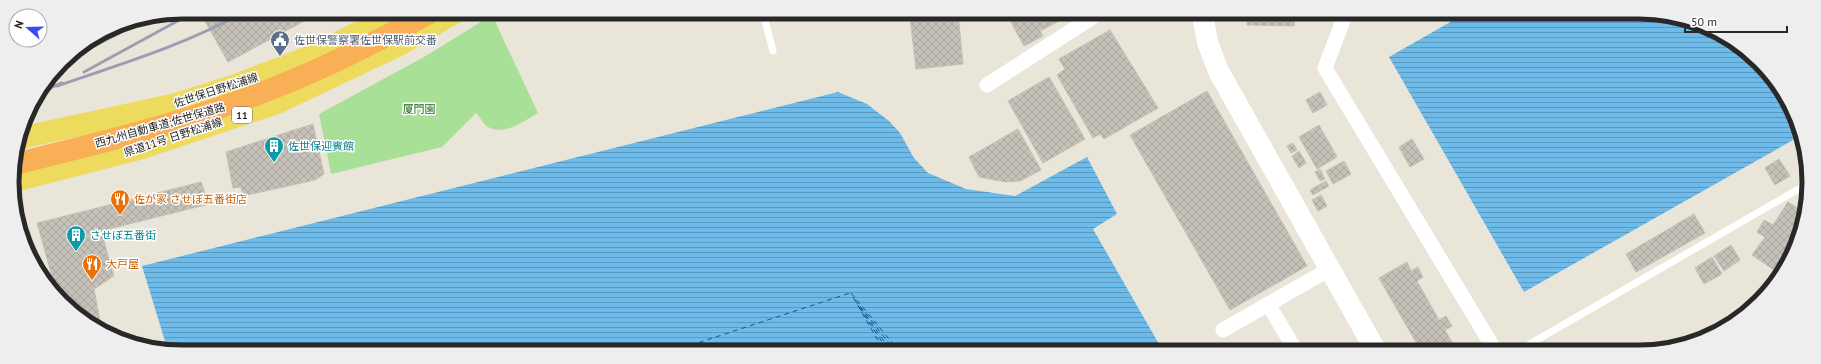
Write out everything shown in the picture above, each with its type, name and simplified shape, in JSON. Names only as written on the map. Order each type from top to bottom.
[{"type":"highway","name":"西九州自動車道;佐世保道路","points":[[20,163],[150,130],[242,100],[325,67],[389,36],[419,19]]},
{"type":"main road","name":"佐世保日野松浦線","points":[[26,137],[176,104],[236,85],[306,58],[387,19]]},
{"type":"main road","name":"県道11号 日野松浦線","points":[[19,180],[142,148],[277,104],[401,44],[444,19]]},
{"type":"street","points":[[987,85],[1090,19]]},
{"type":"street","points":[[1203,19],[1208,44],[1219,72],[1373,345]]},
{"type":"street","points":[[1344,19],[1325,68],[1492,345]]},
{"type":"street","points":[[1223,330],[1330,269]]},
{"type":"street","points":[[1268,304],[1292,345]]},
{"type":"lane","points":[[765,19],[773,51]]},
{"type":"lane","points":[[1528,345],[1802,187]]},
{"type":"green space","name":"厦門園","points":[[486,19],[494,19],[538,113],[508,129],[501,130],[485,125],[476,113],[442,147],[331,174],[319,114],[424,57]]},
{"type":"water","points":[[1456,19],[1650,19],[1671,22],[1701,31],[1730,46],[1746,59],[1775,91],[1790,120],[1796,139],[1524,292],[1389,57]]},
{"type":"water","points":[[838,92],[867,104],[889,121],[900,133],[914,158],[928,173],[966,189],[1015,196],[1087,157],[1117,214],[1093,229],[1160,345],[171,345],[166,345],[142,266]]},
{"type":"building","points":[[204,19],[308,19],[228,62]]},
{"type":"building","points":[[910,19],[959,19],[963,64],[916,69]]},
{"type":"building","points":[[1009,19],[1061,19],[1040,31],[1043,36],[1024,46]]},
{"type":"building","points":[[1248,19],[1295,19],[1294,26],[1247,25]]},
{"type":"building","points":[[1110,30],[1158,108],[1104,139],[1100,134],[1093,138],[1057,75],[1065,69],[1059,59]]},
{"type":"building","points":[[1049,77],[1085,139],[1043,163],[1008,101]]},
{"type":"building","points":[[1207,91],[1307,266],[1230,310],[1130,135]]},
{"type":"building","points":[[1320,92],[1327,105],[1313,113],[1306,100]]},
{"type":"building","name":"佐世保迎賓館","points":[[313,124],[324,174],[315,180],[243,196],[241,187],[233,188],[226,152]]},
{"type":"building","points":[[1319,125],[1337,157],[1317,169],[1299,137]]},
{"type":"building","points":[[1018,129],[1041,170],[1020,181],[1006,182],[979,177],[969,157]]},
{"type":"building","points":[[1412,139],[1424,159],[1410,167],[1399,147]]},
{"type":"building","points":[[1293,143],[1297,150],[1291,153],[1287,146]]},
{"type":"building","points":[[1299,151],[1306,163],[1299,168],[1292,156]]},
{"type":"building","points":[[1779,159],[1790,176],[1775,185],[1765,168]]},
{"type":"building","points":[[1344,161],[1351,174],[1333,184],[1326,171]]},
{"type":"building","points":[[1320,169],[1325,179],[1320,181],[1315,172]]},
{"type":"building","points":[[1326,181],[1329,186],[1313,195],[1310,190]]},
{"type":"building","name":"させぼ五番街","points":[[201,182],[209,204],[101,231],[114,276],[94,289],[101,323],[91,318],[75,305],[46,274],[51,273],[37,223]]},
{"type":"building","points":[[1321,195],[1327,206],[1318,211],[1312,200]]},
{"type":"building","points":[[1788,202],[1800,210],[1790,244],[1776,271],[1752,255],[1765,237],[1757,232],[1764,220],[1773,225]]},
{"type":"building","points":[[1694,214],[1705,233],[1636,272],[1626,254]]},
{"type":"building","points":[[1731,245],[1740,260],[1724,271],[1714,256]]},
{"type":"building","points":[[1712,257],[1722,274],[1704,284],[1695,268]]},
{"type":"building","points":[[1407,262],[1411,271],[1418,267],[1423,277],[1417,281],[1439,320],[1446,316],[1452,326],[1445,330],[1454,345],[1418,345],[1379,278]]},
{"type":"ferry route","points":[[691,345],[850,293]]},
{"type":"ferry route","points":[[851,293],[894,345]]},
{"type":"ferry route","points":[[853,297],[881,345]]},
{"type":"ferry route","points":[[855,300],[887,345]]},
{"type":"ferry route","points":[[860,306],[890,345]]},
{"type":"ferry route","points":[[859,307],[884,345]]},
{"type":"railway","points":[[84,72],[181,19]]},
{"type":"railway","points":[[57,86],[129,62],[176,44],[231,19]]},
{"type":"railway","points":[[86,50],[127,29]]},
{"type":"railway","points":[[48,89],[62,83]]},
{"type":"place","name":"佐世保警察署佐世保駅前交番","points":[[280,57]]},
{"type":"place","name":"佐世保迎賓館","points":[[274,163]]},
{"type":"place","name":"佐が家 させぼ五番街店","points":[[120,216]]},
{"type":"place","name":"させぼ五番街","points":[[76,252]]},
{"type":"place","name":"大戸屋","points":[[92,281]]}]
